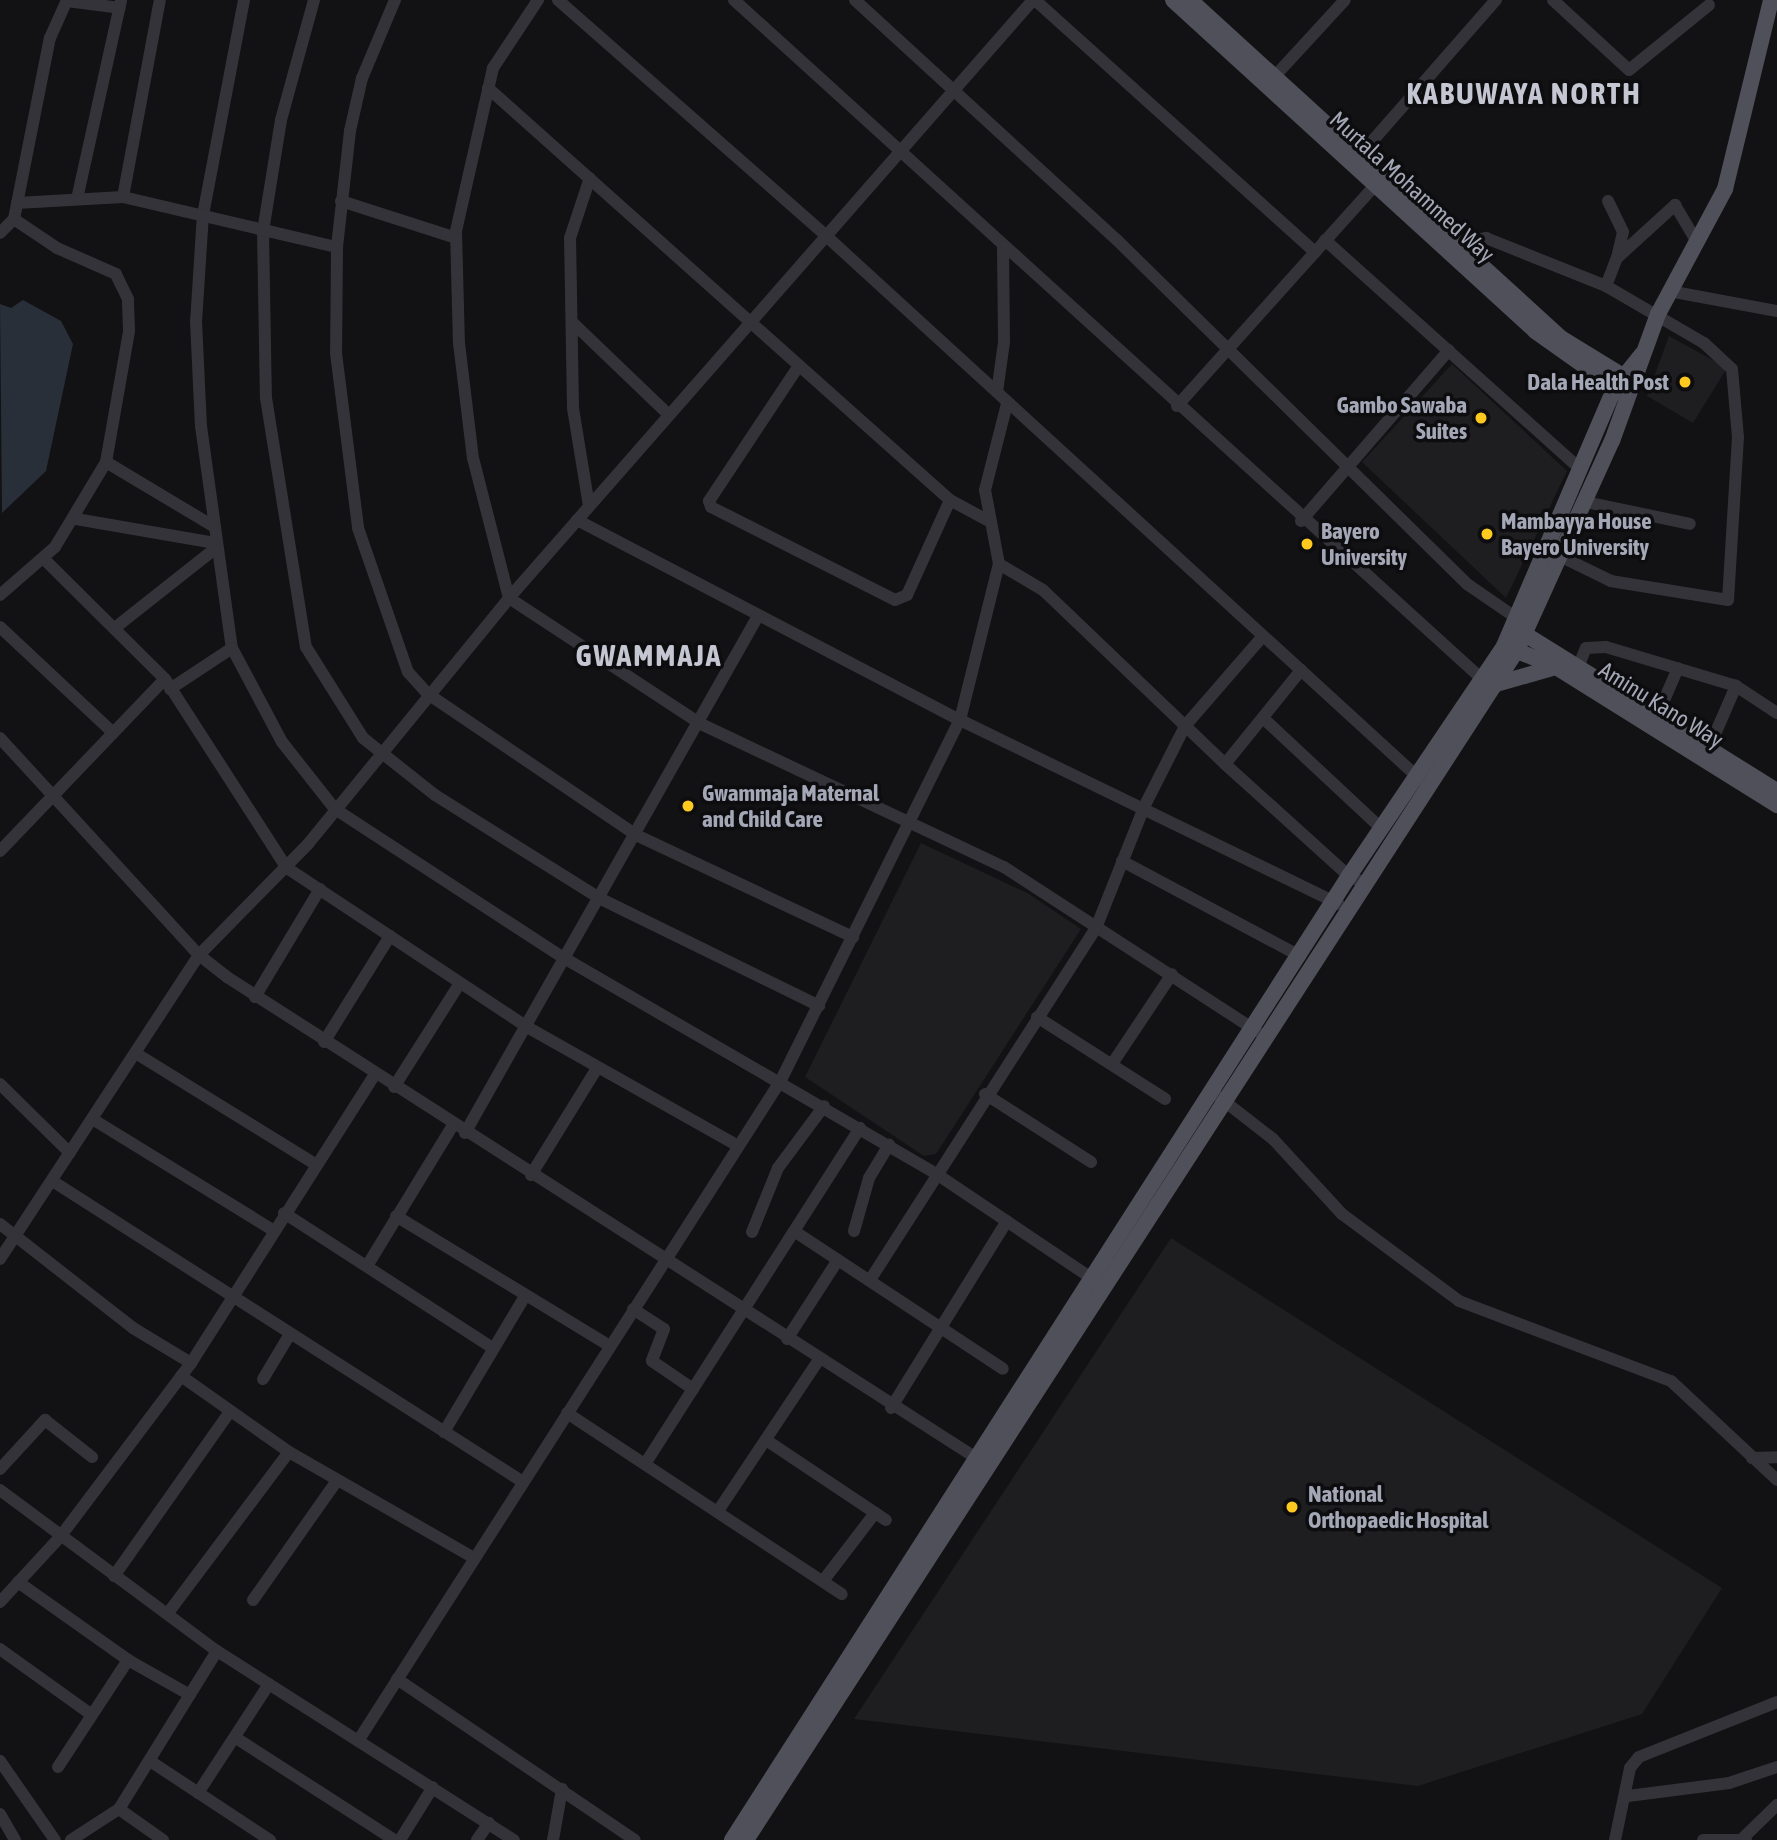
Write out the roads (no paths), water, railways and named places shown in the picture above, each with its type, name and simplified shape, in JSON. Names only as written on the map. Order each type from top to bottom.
[{"type":"main road","name":"Murtala Mohammed Way","points":[[1173,0],[1375,185],[1585,369],[1633,390]]},
{"type":"main road","name":"Murtala Mohammed Way","points":[[1190,0],[1561,338],[1617,382]]},
{"type":"main road","points":[[1519,626],[1537,607],[1562,557],[1633,390],[1642,354],[1658,314],[1697,242],[1735,160],[1771,0]]},
{"type":"main road","points":[[1261,1032],[1300,956],[1349,876],[1417,776],[1511,648],[1579,468],[1617,382],[1642,354]]},
{"type":"main road","points":[[1585,369],[1601,395],[1602,416]]},
{"type":"main road","points":[[1537,607],[1553,648]]},
{"type":"main road","name":"Aminu Kano Way","points":[[1519,626],[1777,791]]},
{"type":"main road","name":"Aminu Kano Way","points":[[1511,648],[1556,667],[1777,805]]},
{"type":"main road","points":[[746,1840],[984,1462],[1261,1032],[1327,946],[1430,788],[1489,681],[1556,667]]},
{"type":"main road","points":[[1312,937],[1327,946]]},
{"type":"main road","points":[[732,1840],[984,1462]]},
{"type":"street","points":[[123,197],[160,0]]},
{"type":"street","points":[[244,0],[203,214],[196,321],[213,526],[232,648],[257,705],[335,809],[564,958],[889,1145],[1099,1283]]},
{"type":"street","points":[[312,0],[281,120],[263,231],[265,398],[296,607],[306,648],[326,684],[381,756],[601,899],[819,1006]]},
{"type":"street","points":[[395,0],[362,78],[341,201],[337,247],[341,421],[358,528],[388,631],[408,672],[428,694],[636,835],[853,937]]},
{"type":"street","points":[[538,0],[493,68],[456,238],[472,458],[509,598],[701,724],[1004,867],[1261,1032]]},
{"type":"street","points":[[558,0],[824,234],[1430,788]]},
{"type":"street","points":[[734,0],[1301,521],[1489,681]]},
{"type":"street","points":[[855,0],[955,90],[1227,349],[1467,584],[1519,626]]},
{"type":"street","points":[[0,1259],[54,1182],[70,1153],[137,1055],[199,955],[287,868],[509,598],[824,234],[1034,0],[1315,251]]},
{"type":"street","points":[[1275,76],[1345,0]]},
{"type":"street","points":[[1361,154],[1496,0]]},
{"type":"street","points":[[1553,0],[1567,5],[1629,70],[1710,2]]},
{"type":"street","points":[[0,233],[13,219],[50,38],[67,1],[120,4],[77,199]]},
{"type":"street","points":[[488,88],[950,500],[987,520]]},
{"type":"street","points":[[589,506],[573,408],[571,222],[590,178]]},
{"type":"street","points":[[1177,406],[1375,185]]},
{"type":"street","points":[[17,203],[123,197],[337,247]]},
{"type":"street","points":[[341,201],[456,238]]},
{"type":"street","points":[[1606,286],[1623,232],[1608,201]]},
{"type":"street","points":[[1617,258],[1675,205],[1697,242]]},
{"type":"street","points":[[0,595],[44,559],[76,519],[106,462],[128,343],[125,292],[108,268],[57,248],[13,219]]},
{"type":"street","points":[[1457,244],[1486,238],[1606,286],[1658,314],[1732,369],[1738,437],[1728,600],[1611,581],[1562,557]]},
{"type":"street","points":[[1325,240],[1579,468]]},
{"type":"street","points":[[997,392],[1004,342],[1003,246]]},
{"type":"street","points":[[1669,291],[1777,311]]},
{"type":"street","points":[[572,322],[669,415]]},
{"type":"street","points":[[1301,521],[1449,351]]},
{"type":"street","points":[[798,367],[709,501],[711,508],[895,600],[907,595],[950,500]]},
{"type":"street","points":[[358,1741],[736,1145],[780,1080],[853,937],[905,822],[960,720],[999,564],[987,520],[986,475],[1007,404]]},
{"type":"street","points":[[106,462],[213,526]]},
{"type":"street","points":[[1586,502],[1690,524]]},
{"type":"street","points":[[76,519],[216,545]]},
{"type":"street","points":[[577,520],[960,720],[1145,805],[1350,910]]},
{"type":"street","points":[[116,627],[216,545]]},
{"type":"street","points":[[44,559],[116,627],[167,684],[287,868],[527,1027],[736,1145]]},
{"type":"street","points":[[999,564],[1043,590],[1225,764],[1349,876],[1366,884]]},
{"type":"street","points":[[466,1133],[564,958],[601,899],[701,724],[758,616]]},
{"type":"street","points":[[0,627],[110,730]]},
{"type":"street","points":[[870,1280],[985,1094],[1096,928],[1145,805],[1185,726],[1264,636]]},
{"type":"street","points":[[1578,665],[1586,648],[1596,646],[1678,667],[1736,686],[1777,713]]},
{"type":"street","points":[[0,851],[110,730],[167,684],[232,648]]},
{"type":"street","points":[[1658,715],[1678,667]]},
{"type":"street","points":[[1225,764],[1301,670]]},
{"type":"street","points":[[1709,748],[1736,686]]},
{"type":"street","points":[[1263,718],[1381,828]]},
{"type":"street","points":[[0,738],[54,791],[199,955],[324,1042],[891,1408],[984,1462]]},
{"type":"street","points":[[1122,861],[1300,956]]},
{"type":"street","points":[[255,996],[320,890]]},
{"type":"street","points":[[324,1042],[390,936]]},
{"type":"street","points":[[1112,1064],[1172,974]]},
{"type":"street","points":[[394,1087],[460,983]]},
{"type":"street","points":[[1037,1017],[1165,1099]]},
{"type":"street","points":[[137,1055],[315,1164]]},
{"type":"street","points":[[531,1175],[597,1068]]},
{"type":"street","points":[[0,1602],[60,1537],[191,1363],[374,1074]]},
{"type":"street","points":[[0,1084],[70,1153]]},
{"type":"street","points":[[985,1094],[1091,1162]]},
{"type":"street","points":[[1219,1097],[1273,1139],[1342,1214],[1459,1301],[1646,1367],[1701,1404],[1752,1458],[1777,1480]]},
{"type":"street","points":[[752,1232],[778,1168],[824,1106]]},
{"type":"street","points":[[94,1119],[273,1230]]},
{"type":"street","points":[[367,1266],[453,1125]]},
{"type":"street","points":[[645,1464],[860,1128]]},
{"type":"street","points":[[854,1231],[869,1178],[889,1145]]},
{"type":"street","points":[[54,1182],[233,1299],[523,1482]]},
{"type":"street","points":[[284,1213],[493,1348]]},
{"type":"street","points":[[396,1216],[610,1346]]},
{"type":"street","points":[[891,1408],[1007,1221]]},
{"type":"street","points":[[0,1224],[133,1328],[191,1363]]},
{"type":"street","points":[[794,1231],[870,1280],[938,1329],[1003,1369]]},
{"type":"street","points":[[787,1339],[838,1260]]},
{"type":"street","points":[[444,1432],[525,1296]]},
{"type":"street","points":[[633,1309],[664,1329],[652,1361],[693,1389]]},
{"type":"street","points":[[262,1379],[290,1334]]},
{"type":"street","points":[[718,1511],[818,1361]]},
{"type":"street","points":[[181,1376],[229,1413],[337,1482],[474,1558]]},
{"type":"street","points":[[114,1576],[229,1413]]},
{"type":"street","points":[[566,1413],[842,1594]]},
{"type":"street","points":[[0,1469],[45,1420],[92,1457]]},
{"type":"street","points":[[766,1440],[880,1517],[822,1581]]},
{"type":"street","points":[[168,1613],[289,1452]]},
{"type":"street","points":[[1752,1458],[1777,1457]]},
{"type":"street","points":[[253,1600],[337,1482]]},
{"type":"street","points":[[3,1498],[218,1651],[514,1840]]},
{"type":"street","points":[[18,1582],[128,1660],[190,1695]]},
{"type":"street","points":[[0,1648],[92,1715]]},
{"type":"street","points":[[71,1840],[119,1809],[218,1651]]},
{"type":"street","points":[[58,1767],[128,1660]]},
{"type":"street","points":[[397,1679],[635,1840]]},
{"type":"street","points":[[198,1793],[269,1684]]},
{"type":"street","points":[[1615,1840],[1628,1796],[1630,1768],[1639,1757],[1777,1702]]},
{"type":"street","points":[[236,1738],[394,1840]]},
{"type":"street","points":[[0,1761],[55,1840]]},
{"type":"street","points":[[150,1761],[270,1840]]},
{"type":"street","points":[[1628,1796],[1729,1783],[1777,1767]]},
{"type":"street","points":[[400,1840],[433,1787]]},
{"type":"street","points":[[552,1840],[562,1789]]},
{"type":"street","points":[[1703,1840],[1744,1839],[1777,1805]]},
{"type":"street","points":[[119,1809],[163,1840]]},
{"type":"street","points":[[0,1814],[15,1840]]},
{"type":"street","points":[[477,1840],[489,1823]]},
{"type":"place","name":"Dala Health Post","points":[[1685,382]]},
{"type":"place","name":"Gambo Sawaba Suites","points":[[1481,418]]},
{"type":"place","name":"Mambayya House Bayero University","points":[[1487,534]]},
{"type":"place","name":"Bayero University","points":[[1307,544]]},
{"type":"place","name":"Gwammaja Maternal and Child Care","points":[[688,806]]},
{"type":"place","name":"National Orthopaedic Hospital","points":[[1292,1507]]},
{"type":"district","name":"KABUWAYA NORTH","points":[[1524,93]]},
{"type":"district","name":"GWAMMAJA","points":[[649,655]]}]
